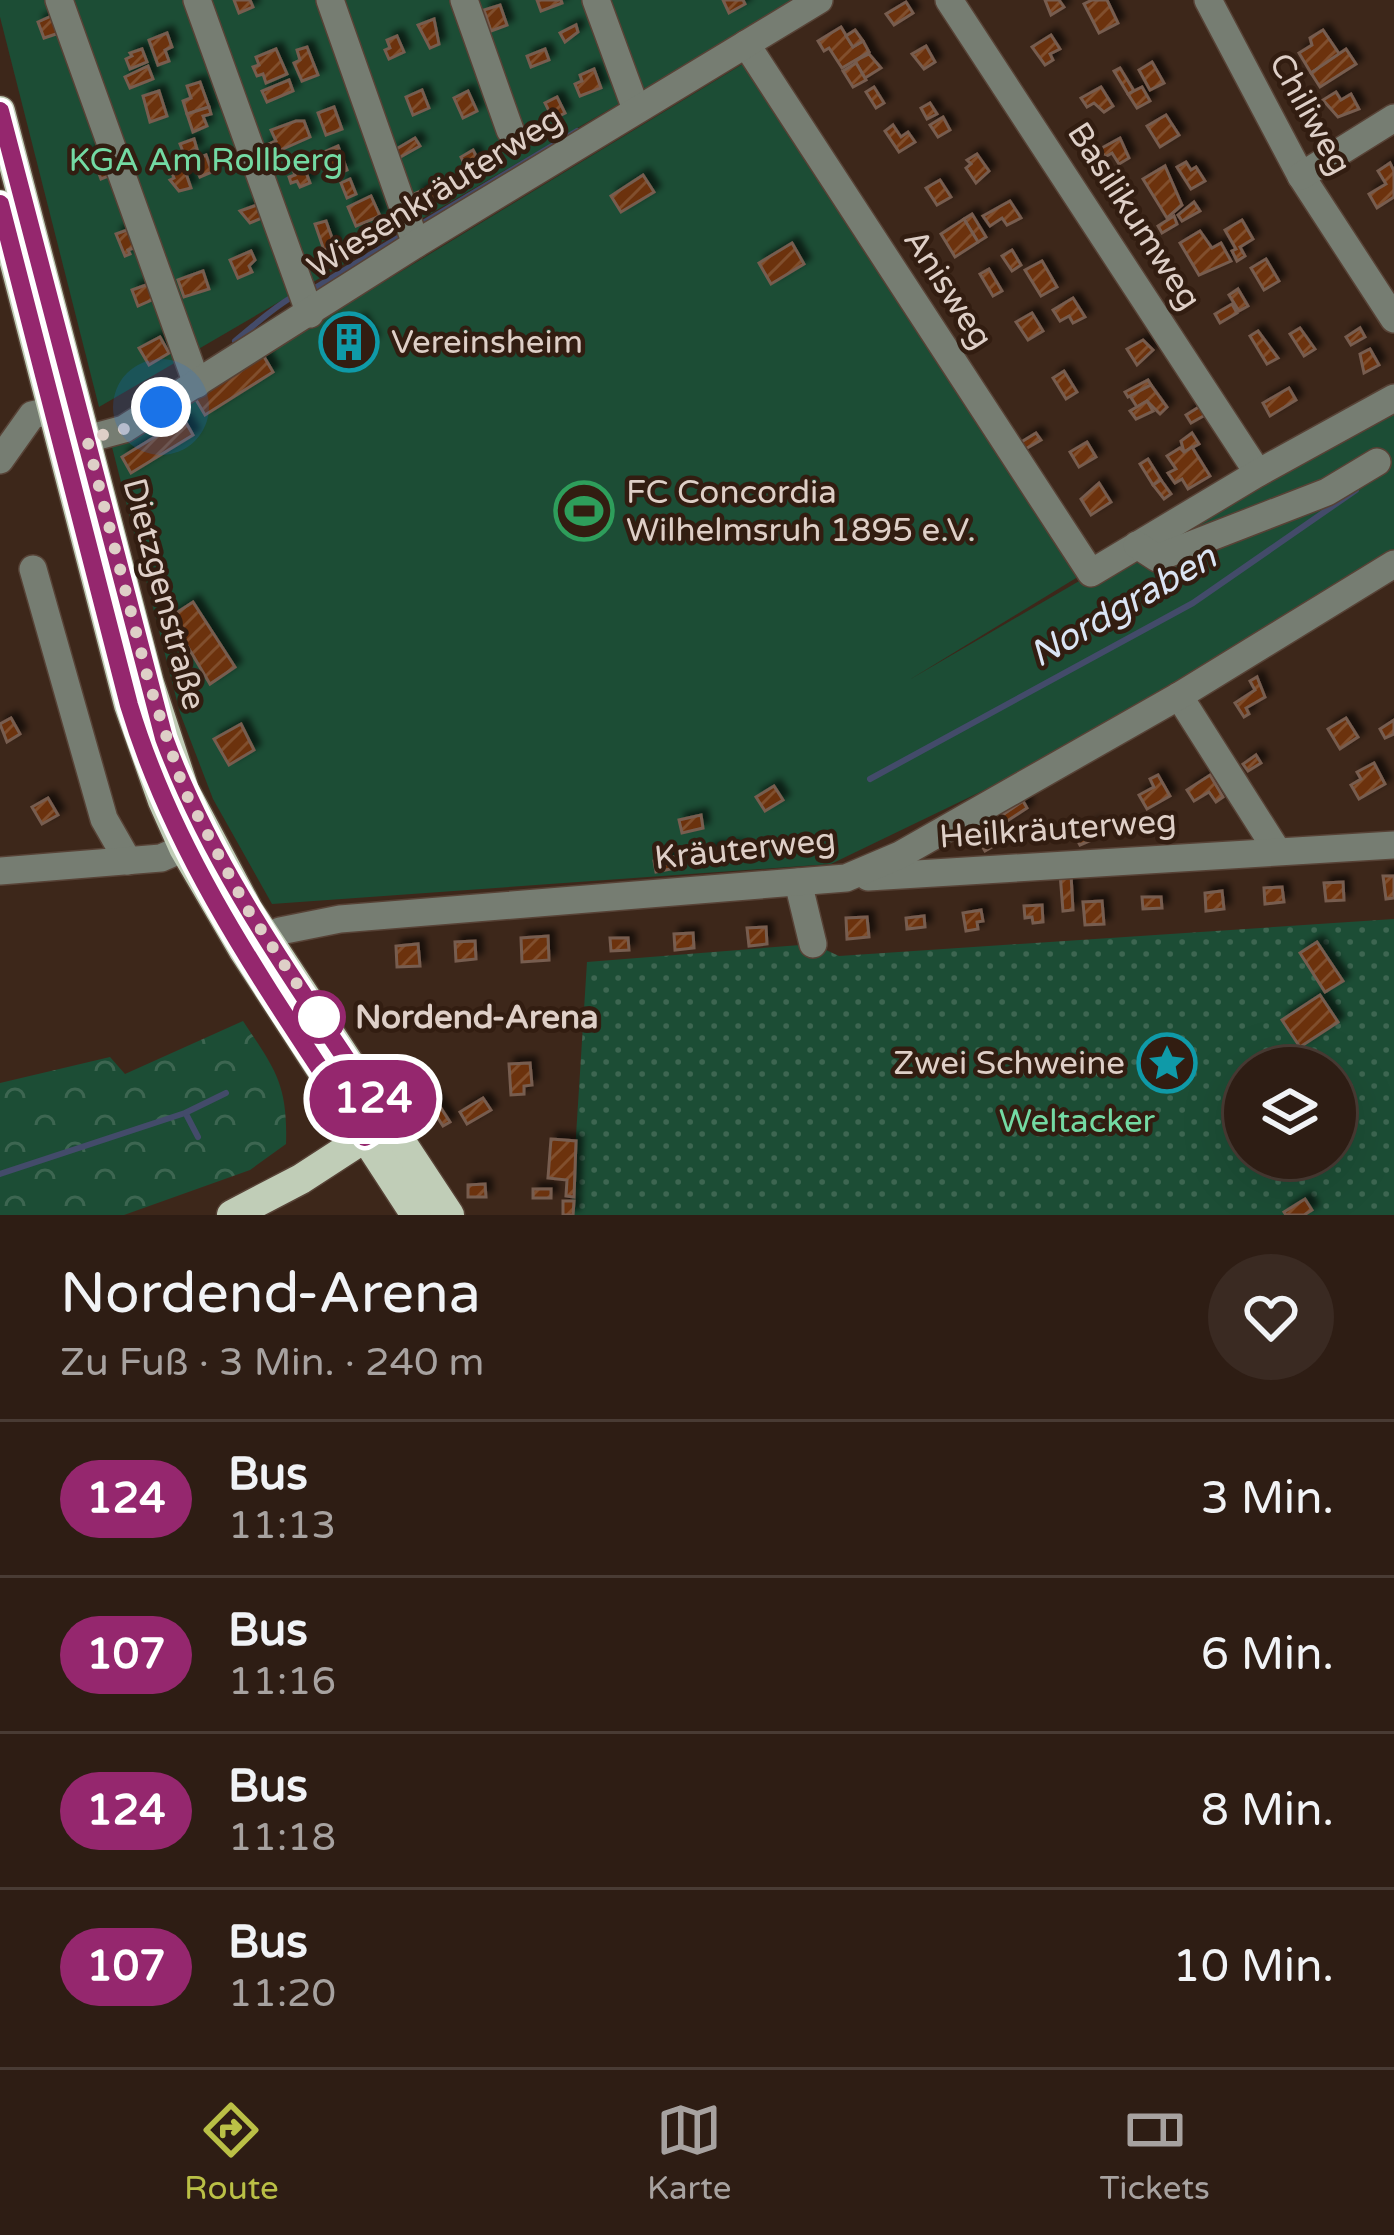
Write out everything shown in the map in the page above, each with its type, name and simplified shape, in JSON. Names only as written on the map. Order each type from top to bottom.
[{"type":"main road","name":"Dietzgenstraße","points":[[0,111],[135,726],[184,848],[255,944]]},
{"type":"main road","name":"Dietzgenstraße","points":[[1,213],[53,410],[75,442],[164,738],[255,944]]},
{"type":"main road","points":[[255,944],[376,1130],[416,1215]]},
{"type":"main road","points":[[232,1215],[302,1179],[376,1130]]},
{"type":"main road","points":[[376,1130],[449,1215]]},
{"type":"lane","points":[[59,0],[197,384]]},
{"type":"lane","points":[[196,0],[310,314]]},
{"type":"lane","points":[[330,0],[416,244]]},
{"type":"lane","points":[[464,0],[510,130]]},
{"type":"lane","points":[[596,0],[636,109]]},
{"type":"lane","name":"Wiesenkräuterweg","points":[[75,442],[124,429],[416,244],[819,0]]},
{"type":"lane","name":"Basilikumweg","points":[[949,0],[1258,472]]},
{"type":"lane","name":"Chiliweg","points":[[1208,0],[1300,176],[1394,319]]},
{"type":"lane","name":"Anisweg","points":[[746,44],[1091,573],[1137,545]]},
{"type":"lane","points":[[1300,176],[1394,118]]},
{"type":"lane","points":[[1377,462],[1328,493],[1157,558],[1137,545],[1394,398]]},
{"type":"lane","points":[[0,460],[32,415],[53,410]]},
{"type":"lane","name":"Kräuterweg","points":[[255,944],[280,931],[340,920],[846,878],[900,856],[1179,696],[1394,564]]},
{"type":"lane","points":[[33,569],[104,819],[128,861]]},
{"type":"lane","points":[[1179,696],[1276,850]]},
{"type":"lane","points":[[1383,846],[1394,825]]},
{"type":"lane","name":"Heilkräuterweg","points":[[846,878],[1383,846]]},
{"type":"lane","points":[[0,871],[161,858],[184,848]]},
{"type":"lane","points":[[797,882],[813,944]]},
{"type":"green space","name":"KGA Am Rollberg","points":[[0,0],[797,0],[99,407],[0,17]]},
{"type":"green space","name":"FC Concordia Wilhelmsruh 1895 e.V.","points":[[746,62],[1081,575],[909,680],[1394,398],[1394,551],[1179,696],[831,864],[272,904],[213,799],[180,713],[112,447]]},
{"type":"green space","name":"Weltacker","points":[[1394,919],[1394,1215],[571,1215],[587,962],[813,944],[839,956]]},
{"type":"green space","points":[[243,1021],[282,1091],[286,1144],[250,1170],[124,1215],[0,1215],[0,1083],[110,1057],[125,1074]]},
{"type":"building","points":[[234,0],[250,0],[253,7],[239,13]]},
{"type":"building","points":[[537,0],[561,0],[562,3],[541,11]]},
{"type":"building","points":[[723,0],[743,0],[745,4],[729,13]]},
{"type":"building","points":[[1045,0],[1059,0],[1064,7],[1051,15]]},
{"type":"building","points":[[1107,0],[1118,23],[1099,33],[1084,4]]},
{"type":"building","points":[[906,2],[913,13],[894,25],[886,14]]},
{"type":"building","points":[[500,5],[507,25],[491,31],[484,10]]},
{"type":"building","points":[[56,14],[62,32],[44,38],[38,22]]},
{"type":"building","points":[[434,19],[439,44],[430,48],[418,25]]},
{"type":"building","points":[[576,25],[578,32],[565,42],[560,33]]},
{"type":"building","points":[[841,27],[853,47],[863,41],[869,52],[842,68],[818,41]]},
{"type":"building","points":[[855,30],[863,41],[853,47],[846,36]]},
{"type":"building","points":[[1323,30],[1340,55],[1311,73],[1299,53]]},
{"type":"building","points":[[167,33],[172,47],[165,50],[169,61],[158,65],[149,40]]},
{"type":"building","points":[[1051,35],[1060,49],[1050,54],[1053,60],[1045,65],[1032,47]]},
{"type":"building","points":[[397,36],[404,52],[389,59],[387,40]]},
{"type":"building","points":[[926,46],[935,62],[924,69],[912,54]]},
{"type":"building","points":[[307,47],[318,75],[302,81],[294,63],[300,60],[297,50]]},
{"type":"building","points":[[142,49],[147,62],[130,69],[126,59]]},
{"type":"building","points":[[276,49],[287,74],[266,83],[253,67],[259,65],[256,57]]},
{"type":"building","points":[[545,49],[549,60],[531,67],[527,56]]},
{"type":"building","points":[[1346,49],[1356,64],[1320,87],[1311,73]]},
{"type":"building","points":[[869,54],[881,68],[865,78],[855,61]]},
{"type":"building","points":[[1152,62],[1164,83],[1150,90],[1139,70]]},
{"type":"building","points":[[856,63],[866,80],[853,87],[843,71]]},
{"type":"building","points":[[148,66],[153,79],[130,88],[125,77]]},
{"type":"building","points":[[1120,68],[1134,91],[1128,94],[1114,71]]},
{"type":"building","points":[[594,69],[601,88],[580,96],[575,84],[582,81],[580,75]]},
{"type":"building","points":[[289,80],[293,91],[267,102],[262,91]]},
{"type":"building","points":[[200,82],[209,107],[187,114],[183,101],[191,98],[187,86]]},
{"type":"building","points":[[874,87],[884,103],[876,108],[866,92]]},
{"type":"building","points":[[1101,87],[1113,106],[1104,112],[1094,103],[1087,107],[1081,98]]},
{"type":"building","points":[[1142,87],[1150,101],[1137,108],[1128,94]]},
{"type":"building","points":[[422,90],[429,108],[413,115],[406,97]]},
{"type":"building","points":[[159,91],[167,116],[150,122],[143,96]]},
{"type":"building","points":[[468,91],[477,111],[463,118],[454,98]]},
{"type":"building","points":[[1336,92],[1341,100],[1351,94],[1359,109],[1338,117],[1323,100]]},
{"type":"building","points":[[557,97],[565,113],[553,119],[545,103]]},
{"type":"building","points":[[930,103],[937,114],[927,119],[921,108]]},
{"type":"building","points":[[209,107],[211,114],[203,116],[207,126],[193,132],[187,114]]},
{"type":"building","points":[[334,107],[342,129],[326,135],[318,113]]},
{"type":"building","points":[[1166,115],[1179,135],[1160,147],[1147,126]]},
{"type":"building","points":[[943,117],[950,130],[938,137],[930,125]]},
{"type":"building","points":[[304,121],[310,137],[267,156],[264,146],[276,141],[271,130]]},
{"type":"building","points":[[893,125],[901,137],[908,132],[915,142],[899,152],[885,131]]},
{"type":"building","points":[[415,138],[420,146],[397,159],[393,151]]},
{"type":"building","points":[[1120,138],[1129,158],[1119,164],[1112,153],[1105,157],[1100,149]]},
{"type":"building","points":[[194,139],[197,149],[184,154],[180,144]]},
{"type":"building","points":[[106,145],[116,173],[101,179],[95,163],[88,165],[85,158]]},
{"type":"building","points":[[338,146],[347,170],[328,178],[322,163],[328,161],[324,152]]},
{"type":"building","points":[[473,150],[483,169],[471,177],[461,157]]},
{"type":"building","points":[[977,154],[989,171],[976,183],[966,168],[971,164],[967,160]]},
{"type":"building","points":[[206,155],[212,172],[200,177],[193,160]]},
{"type":"building","points":[[1186,162],[1205,181],[1191,189],[1177,167]]},
{"type":"building","points":[[1390,163],[1394,197],[1377,208],[1369,194],[1386,184],[1378,171]]},
{"type":"building","points":[[1165,166],[1182,205],[1167,218],[1143,179]]},
{"type":"building","points":[[304,167],[310,183],[300,187],[297,181],[291,183],[293,170]]},
{"type":"building","points":[[184,168],[191,188],[179,191],[170,180],[172,173]]},
{"type":"building","points":[[643,175],[654,192],[621,212],[611,196]]},
{"type":"building","points":[[350,179],[356,194],[347,198],[341,183]]},
{"type":"building","points":[[940,180],[951,197],[937,205],[926,188]]},
{"type":"building","points":[[435,185],[441,196],[420,202],[416,193]]},
{"type":"building","points":[[371,196],[380,216],[356,226],[348,207]]},
{"type":"building","points":[[1010,201],[1021,218],[1007,225],[1002,218],[990,226],[983,216]]},
{"type":"building","points":[[1194,202],[1200,211],[1182,221],[1178,215]]},
{"type":"building","points":[[257,205],[262,218],[250,223],[240,211]]},
{"type":"building","points":[[972,214],[986,237],[978,242],[964,219]]},
{"type":"building","points":[[1174,216],[1177,224],[1162,233],[1158,226]]},
{"type":"building","points":[[964,219],[978,242],[955,257],[941,234]]},
{"type":"building","points":[[1242,220],[1253,239],[1240,247],[1245,256],[1237,261],[1225,230]]},
{"type":"building","points":[[326,221],[335,246],[324,250],[315,224]]},
{"type":"building","points":[[130,229],[143,245],[125,256],[116,234]]},
{"type":"building","points":[[1200,231],[1212,248],[1221,243],[1231,261],[1199,275],[1180,243]]},
{"type":"building","points":[[792,243],[804,264],[771,284],[759,263]]},
{"type":"building","points":[[1012,250],[1021,265],[1012,271],[1002,256]]},
{"type":"building","points":[[251,251],[252,272],[238,278],[230,260]]},
{"type":"building","points":[[1266,259],[1279,281],[1264,290],[1251,268]]},
{"type":"building","points":[[1042,261],[1057,287],[1041,296],[1025,270]]},
{"type":"building","points":[[989,269],[1002,291],[993,296],[980,274]]},
{"type":"building","points":[[203,271],[209,289],[184,297],[178,280]]},
{"type":"building","points":[[149,284],[154,299],[138,306],[132,290]]},
{"type":"building","points":[[1238,289],[1248,306],[1239,311],[1229,295]]},
{"type":"building","points":[[1073,298],[1085,317],[1073,323],[1069,316],[1060,321],[1053,310]]},
{"type":"building","points":[[1232,304],[1237,313],[1220,323],[1215,314]]},
{"type":"building","points":[[1032,313],[1043,331],[1028,340],[1016,322]]},
{"type":"building","name":"Vereinsheim","points":[[360,320],[373,341],[338,362],[325,342]]},
{"type":"building","points":[[1300,328],[1315,349],[1304,356],[1290,334]]},
{"type":"building","points":[[1360,328],[1365,337],[1351,345],[1346,337]]},
{"type":"building","points":[[1258,331],[1278,358],[1267,364],[1250,336]]},
{"type":"building","points":[[160,337],[169,353],[149,365],[139,348]]},
{"type":"building","points":[[1143,340],[1153,350],[1137,365],[1127,349]]},
{"type":"building","points":[[1370,349],[1379,365],[1364,373],[1360,354]]},
{"type":"building","points":[[263,355],[273,372],[205,415],[195,398]]},
{"type":"building","points":[[1064,371],[1077,392],[1066,399],[1053,378]]},
{"type":"building","points":[[1148,380],[1151,385],[1128,397],[1125,392]]},
{"type":"building","points":[[1151,385],[1167,407],[1160,414],[1147,401],[1137,407],[1130,396]]},
{"type":"building","points":[[1289,388],[1296,400],[1270,416],[1263,403]]},
{"type":"building","points":[[1147,401],[1153,411],[1136,419],[1130,411]]},
{"type":"building","points":[[1202,405],[1207,414],[1191,423],[1186,415]]},
{"type":"building","points":[[184,419],[193,435],[131,473],[122,457]]},
{"type":"building","points":[[1036,433],[1041,440],[1022,451],[1018,444]]},
{"type":"building","points":[[1192,433],[1199,444],[1184,452],[1181,441]]},
{"type":"building","points":[[1087,442],[1096,457],[1079,467],[1070,452]]},
{"type":"building","points":[[1192,447],[1210,476],[1188,489],[1182,479],[1175,483],[1168,473],[1176,469],[1167,456]]},
{"type":"building","points":[[1148,459],[1161,480],[1153,485],[1140,464]]},
{"type":"building","points":[[1161,480],[1171,494],[1164,499],[1153,485]]},
{"type":"building","points":[[1099,483],[1111,502],[1091,515],[1081,499]]},
{"type":"building","points":[[193,602],[235,667],[210,684],[170,617]]},
{"type":"building","points":[[1257,677],[1265,697],[1246,708],[1249,714],[1244,717],[1235,703],[1255,690],[1250,681]]},
{"type":"building","points":[[11,718],[20,734],[7,742],[0,724]]},
{"type":"building","points":[[1346,718],[1358,737],[1340,749],[1328,729]]},
{"type":"building","points":[[1394,720],[1394,734],[1385,738],[1380,729]]},
{"type":"building","points":[[241,724],[254,750],[229,765],[214,739]]},
{"type":"building","points":[[1256,755],[1261,763],[1248,771],[1243,764]]},
{"type":"building","points":[[1374,763],[1385,784],[1359,799],[1351,785],[1361,779],[1357,772]]},
{"type":"building","points":[[1158,775],[1170,796],[1147,809],[1139,795],[1154,787],[1150,779]]},
{"type":"building","points":[[1210,775],[1223,797],[1216,802],[1209,792],[1194,801],[1187,790]]},
{"type":"building","points":[[774,786],[783,800],[765,811],[756,797]]},
{"type":"building","points":[[48,798],[58,815],[42,824],[32,807]]},
{"type":"building","points":[[1023,801],[1027,808],[1001,825],[998,818]]},
{"type":"building","points":[[701,815],[703,828],[682,833],[679,820]]},
{"type":"building","points":[[987,821],[999,843],[985,851],[972,829]]},
{"type":"building","points":[[1096,824],[1101,836],[1080,845],[1074,834]]},
{"type":"building","points":[[739,847],[740,860],[710,861],[709,849]]},
{"type":"building","points":[[673,857],[675,868],[656,872],[654,861]]},
{"type":"building","points":[[1060,873],[1071,875],[1073,910],[1063,911]]},
{"type":"building","points":[[1383,876],[1394,876],[1394,898],[1386,899]]},
{"type":"building","points":[[1343,882],[1344,900],[1326,901],[1324,883]]},
{"type":"building","points":[[1282,887],[1284,902],[1265,904],[1264,888]]},
{"type":"building","points":[[1222,891],[1224,909],[1206,911],[1205,893]]},
{"type":"building","points":[[1142,897],[1161,897],[1162,908],[1143,909]]},
{"type":"building","points":[[1102,901],[1104,924],[1085,925],[1083,902]]},
{"type":"building","points":[[1042,905],[1043,922],[1025,918],[1024,906]]},
{"type":"building","points":[[981,910],[983,921],[977,922],[978,929],[966,931],[963,913]]},
{"type":"building","points":[[924,916],[925,927],[907,929],[906,918]]},
{"type":"building","points":[[867,917],[869,937],[847,939],[846,918]]},
{"type":"building","points":[[766,927],[767,944],[749,946],[747,928]]},
{"type":"building","points":[[693,933],[694,948],[675,950],[674,934]]},
{"type":"building","points":[[548,936],[549,960],[522,962],[521,938]]},
{"type":"building","points":[[610,938],[628,938],[629,950],[611,951]]},
{"type":"building","points":[[475,941],[476,959],[456,961],[455,942]]},
{"type":"building","points":[[1317,942],[1343,981],[1325,992],[1300,953]]},
{"type":"building","points":[[418,944],[420,966],[397,967],[396,946]]},
{"type":"building","points":[[1320,995],[1338,1022],[1300,1047],[1282,1020]]},
{"type":"building","points":[[530,1063],[532,1085],[524,1086],[524,1094],[511,1095],[509,1064]]},
{"type":"building","points":[[483,1098],[491,1110],[467,1124],[460,1112]]},
{"type":"building","points":[[435,1099],[450,1122],[443,1126],[429,1104]]},
{"type":"building","points":[[551,1139],[576,1141],[574,1197],[566,1196],[567,1180],[548,1178]]},
{"type":"building","points":[[485,1184],[486,1197],[468,1197],[468,1185]]},
{"type":"building","points":[[533,1189],[551,1189],[551,1198],[533,1198]]},
{"type":"building","points":[[1305,1199],[1312,1210],[1286,1215],[1284,1212]]},
{"type":"building","points":[[563,1201],[574,1201],[573,1215],[563,1215]]},
{"type":"waterway","points":[[418,226],[577,131]]},
{"type":"waterway","points":[[310,291],[401,236]]},
{"type":"waterway","points":[[235,341],[292,297]]},
{"type":"waterway","name":"Nordgraben","points":[[870,779],[1193,603],[1356,490]]},
{"type":"waterway","name":"Nordgraben","points":[[0,1174],[185,1113],[226,1093]]},
{"type":"waterway","points":[[186,1114],[198,1137]]},
{"type":"bus line","name":"124","points":[[0,111],[164,738],[210,844],[248,910],[388,1122],[365,1137],[243,950],[184,848],[152,773],[129,705],[0,204]]},
{"type":"place","name":"Vereinsheim","points":[[349,342]]},
{"type":"place","name":"FC Concordia Wilhelmsruh 1895 e.V.","points":[[584,511]]},
{"type":"place","name":"Nordend-Arena","points":[[319,1017]]},
{"type":"place","name":"Zwei Schweine","points":[[1167,1063]]},
{"type":"route","points":[[161,407],[124,429],[87,439],[149,683],[164,738],[210,844],[319,1017]]}]
